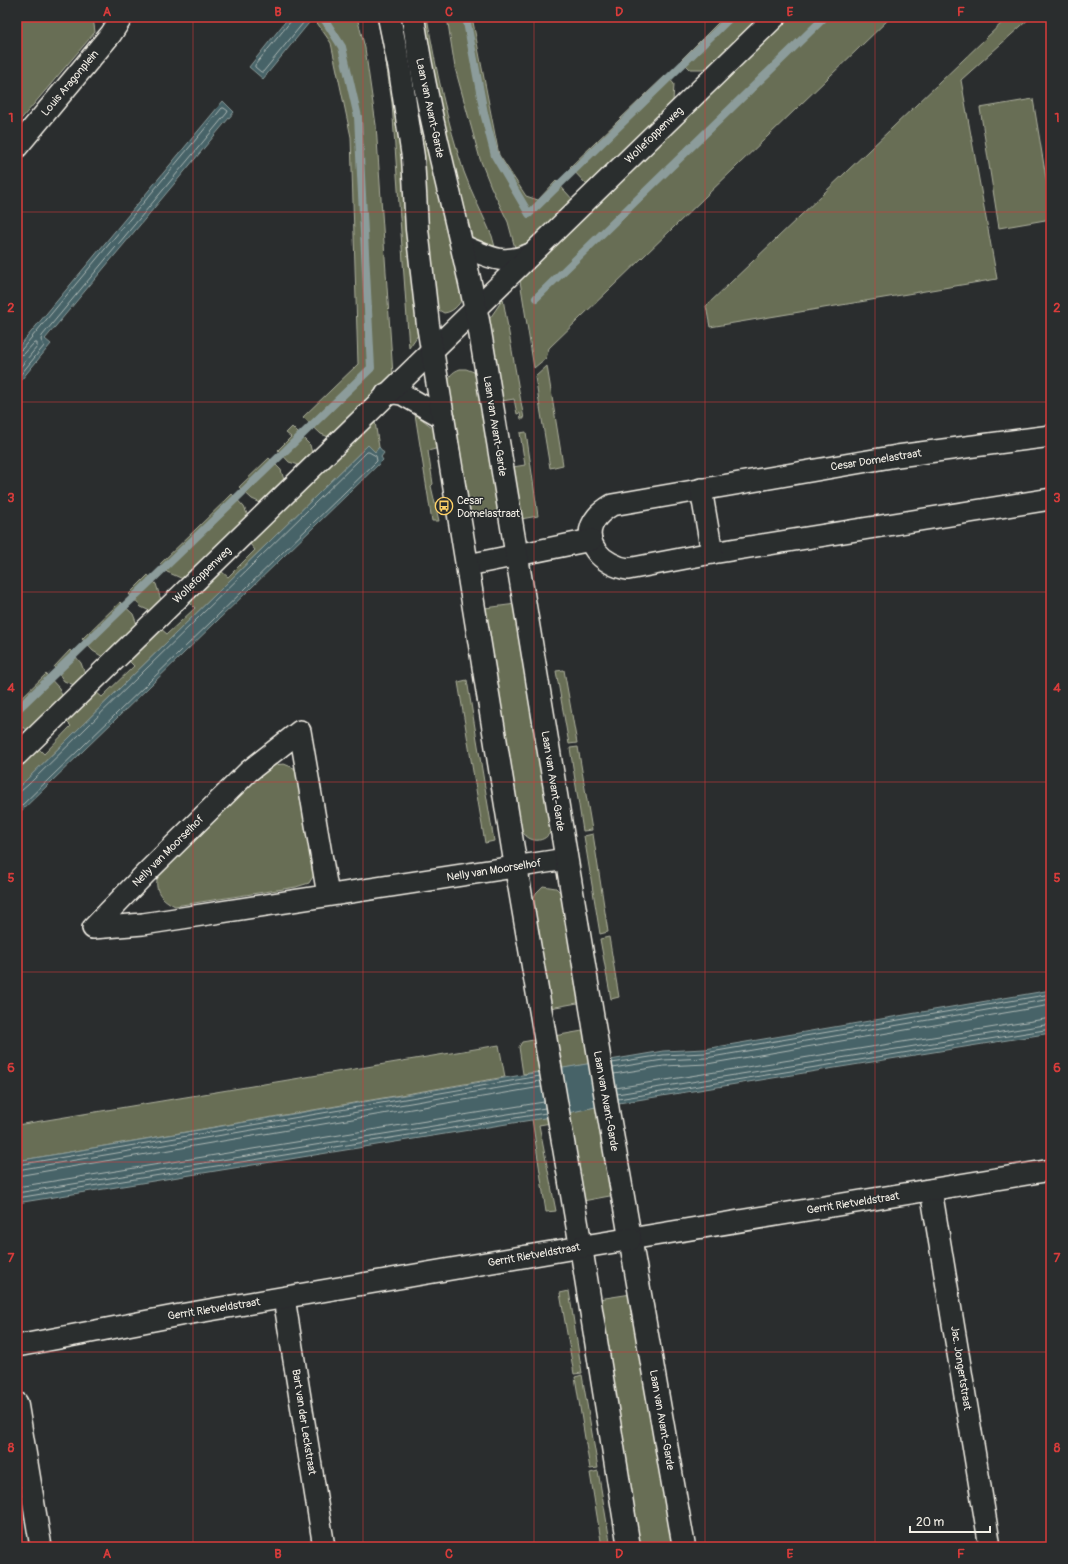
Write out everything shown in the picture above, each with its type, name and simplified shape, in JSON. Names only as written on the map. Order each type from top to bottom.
[{"type":"street","name":"Louis Aragonplein","points":[[17,147],[111,34],[122,17]]},
{"type":"street","name":"Laan van Avant-Garde","points":[[389,17],[394,39],[413,157],[422,282],[432,350],[516,867],[581,1247],[629,1547]]},
{"type":"street","name":"Laan van Avant-Garde","points":[[413,17],[432,123],[463,246],[476,309],[599,1061],[684,1547]]},
{"type":"street","name":"Wollefoppenweg","points":[[17,755],[386,394],[476,309],[775,17]]},
{"type":"street","name":"Wollefoppenweg","points":[[463,246],[494,259],[503,261],[533,253]]},
{"type":"street","points":[[386,394],[402,394],[444,418]]},
{"type":"street","name":"Cesar Domelastraat","points":[[591,540],[591,528],[597,517],[612,505],[897,456],[1051,436]]},
{"type":"street","points":[[701,489],[712,553]]},
{"type":"street","points":[[468,565],[591,540],[595,550],[601,557],[617,568],[628,569],[712,553],[1051,499]]},
{"type":"street","name":"Nelly van Moorselhof","points":[[328,895],[300,731],[249,771],[93,928],[143,924],[566,859]]},
{"type":"street","name":"Gerrit Rietveldstraat","points":[[17,1346],[180,1315],[581,1247],[1051,1170]]},
{"type":"street","name":"Jac. Jongertstraat","points":[[931,1190],[990,1547]]},
{"type":"street","name":"Bart van der Leckstraat","points":[[284,1298],[324,1547]]},
{"type":"street","points":[[17,1403],[41,1547]]},
{"type":"green space","points":[[17,17],[93,17],[95,32],[17,124]]},
{"type":"green space","points":[[313,17],[357,17],[365,48],[376,125],[393,375],[329,437],[321,434],[303,417],[358,364],[351,137],[331,43]]},
{"type":"green space","points":[[377,17],[383,17],[401,119],[421,335],[418,335],[409,348],[392,103]]},
{"type":"green space","points":[[397,17],[406,17],[463,298],[455,308],[444,313],[437,309],[434,302]]},
{"type":"green space","points":[[421,17],[427,17],[442,95],[464,172],[492,236],[495,247],[470,236],[449,165]]},
{"type":"green space","points":[[447,17],[472,17],[499,155],[526,196],[538,200],[556,181],[574,201],[533,240],[515,248],[508,222],[491,187],[480,159],[455,68]]},
{"type":"green space","points":[[724,17],[760,17],[707,69],[690,69],[681,60]]},
{"type":"green space","points":[[790,17],[891,17],[549,348],[546,358],[534,368],[520,281]]},
{"type":"green space","points":[[1008,17],[1031,17],[961,80],[997,279],[710,327],[706,306]]},
{"type":"green space","points":[[666,75],[674,84],[673,101],[587,185],[570,167]]},
{"type":"green space","points":[[1033,99],[1051,208],[1051,219],[999,228],[980,108]]},
{"type":"green space","points":[[503,299],[524,419],[521,419],[520,413],[517,414],[514,399],[502,401],[488,321]]},
{"type":"green space","points":[[547,366],[563,465],[550,468],[535,377]]},
{"type":"green space","points":[[460,369],[466,369],[474,372],[477,381],[500,512],[471,517],[448,385],[451,375]]},
{"type":"green space","points":[[415,414],[436,430],[439,448],[428,451],[433,484],[431,486],[439,521],[432,521]]},
{"type":"green space","points":[[375,422],[379,447],[375,452],[368,445],[17,789],[17,769],[38,748],[44,754],[71,726],[66,721],[96,692],[102,697],[134,666],[129,661],[161,629],[167,634],[195,608],[189,602],[221,571],[228,577],[255,550],[249,543]]},
{"type":"green space","points":[[292,427],[310,445],[312,453],[299,465],[289,462],[278,450],[291,437],[286,433]]},
{"type":"green space","points":[[526,432],[538,516],[521,519],[513,467],[525,465],[520,433]]},
{"type":"green space","points":[[269,458],[281,470],[284,480],[261,503],[252,499],[239,487]]},
{"type":"green space","points":[[232,494],[244,507],[248,516],[183,579],[167,572],[160,564]]},
{"type":"green space","points":[[148,575],[156,584],[161,600],[150,611],[141,607],[129,594]]},
{"type":"green space","points":[[120,602],[133,614],[137,624],[103,657],[93,651],[82,639]]},
{"type":"green space","points":[[516,604],[552,829],[546,837],[541,840],[532,840],[524,834],[521,829],[485,608]]},
{"type":"green space","points":[[70,650],[81,663],[85,674],[74,685],[64,681],[54,667]]},
{"type":"green space","points":[[564,670],[577,743],[569,744],[556,671]]},
{"type":"green space","points":[[46,674],[59,688],[62,696],[28,730],[17,725],[17,702]]},
{"type":"green space","points":[[467,680],[494,841],[485,843],[458,682]]},
{"type":"green space","points":[[578,747],[592,830],[583,831],[570,748]]},
{"type":"green space","points":[[284,764],[294,768],[301,778],[314,875],[309,883],[296,887],[175,906],[165,900],[157,888],[157,878],[159,872],[264,769],[272,765]]},
{"type":"green space","points":[[593,834],[608,932],[600,934],[584,836]]},
{"type":"green space","points":[[543,886],[556,888],[562,894],[583,1002],[550,1008],[533,899],[536,893]]},
{"type":"green space","points":[[609,937],[619,997],[611,999],[600,939]]},
{"type":"green space","points":[[588,1030],[594,1063],[559,1069],[554,1036]]},
{"type":"green space","points":[[539,1039],[545,1071],[523,1074],[519,1047],[522,1042]]},
{"type":"green space","points":[[499,1045],[505,1077],[17,1161],[17,1125]]},
{"type":"green space","points":[[600,1106],[615,1195],[583,1201],[569,1112]]},
{"type":"green space","points":[[550,1117],[551,1123],[539,1125],[556,1211],[546,1212],[532,1119]]},
{"type":"green space","points":[[569,1291],[582,1373],[574,1374],[560,1293]]},
{"type":"green space","points":[[631,1294],[673,1547],[640,1547],[599,1299]]},
{"type":"green space","points":[[582,1375],[598,1468],[590,1469],[575,1377]]},
{"type":"green space","points":[[598,1471],[611,1547],[602,1547],[590,1473]]},
{"type":"water","points":[[289,17],[313,18],[263,79],[249,67]]},
{"type":"water","points":[[223,101],[234,112],[45,339],[51,344],[17,385],[17,349]]},
{"type":"water","points":[[368,445],[375,452],[379,447],[384,453],[381,457],[383,460],[17,815],[17,789]]},
{"type":"water","points":[[1051,990],[1051,1033],[600,1106],[550,1117],[17,1203],[17,1161],[663,1051],[705,1049]]},
{"type":"waterway","points":[[17,710],[371,368],[358,117],[342,47],[323,17]]},
{"type":"waterway","points":[[466,17],[484,113],[495,156],[529,214],[731,17]]},
{"type":"waterway","points":[[536,298],[825,17]]},
{"type":"place","name":"Cesar Domelastraat","points":[[444,506]]}]
